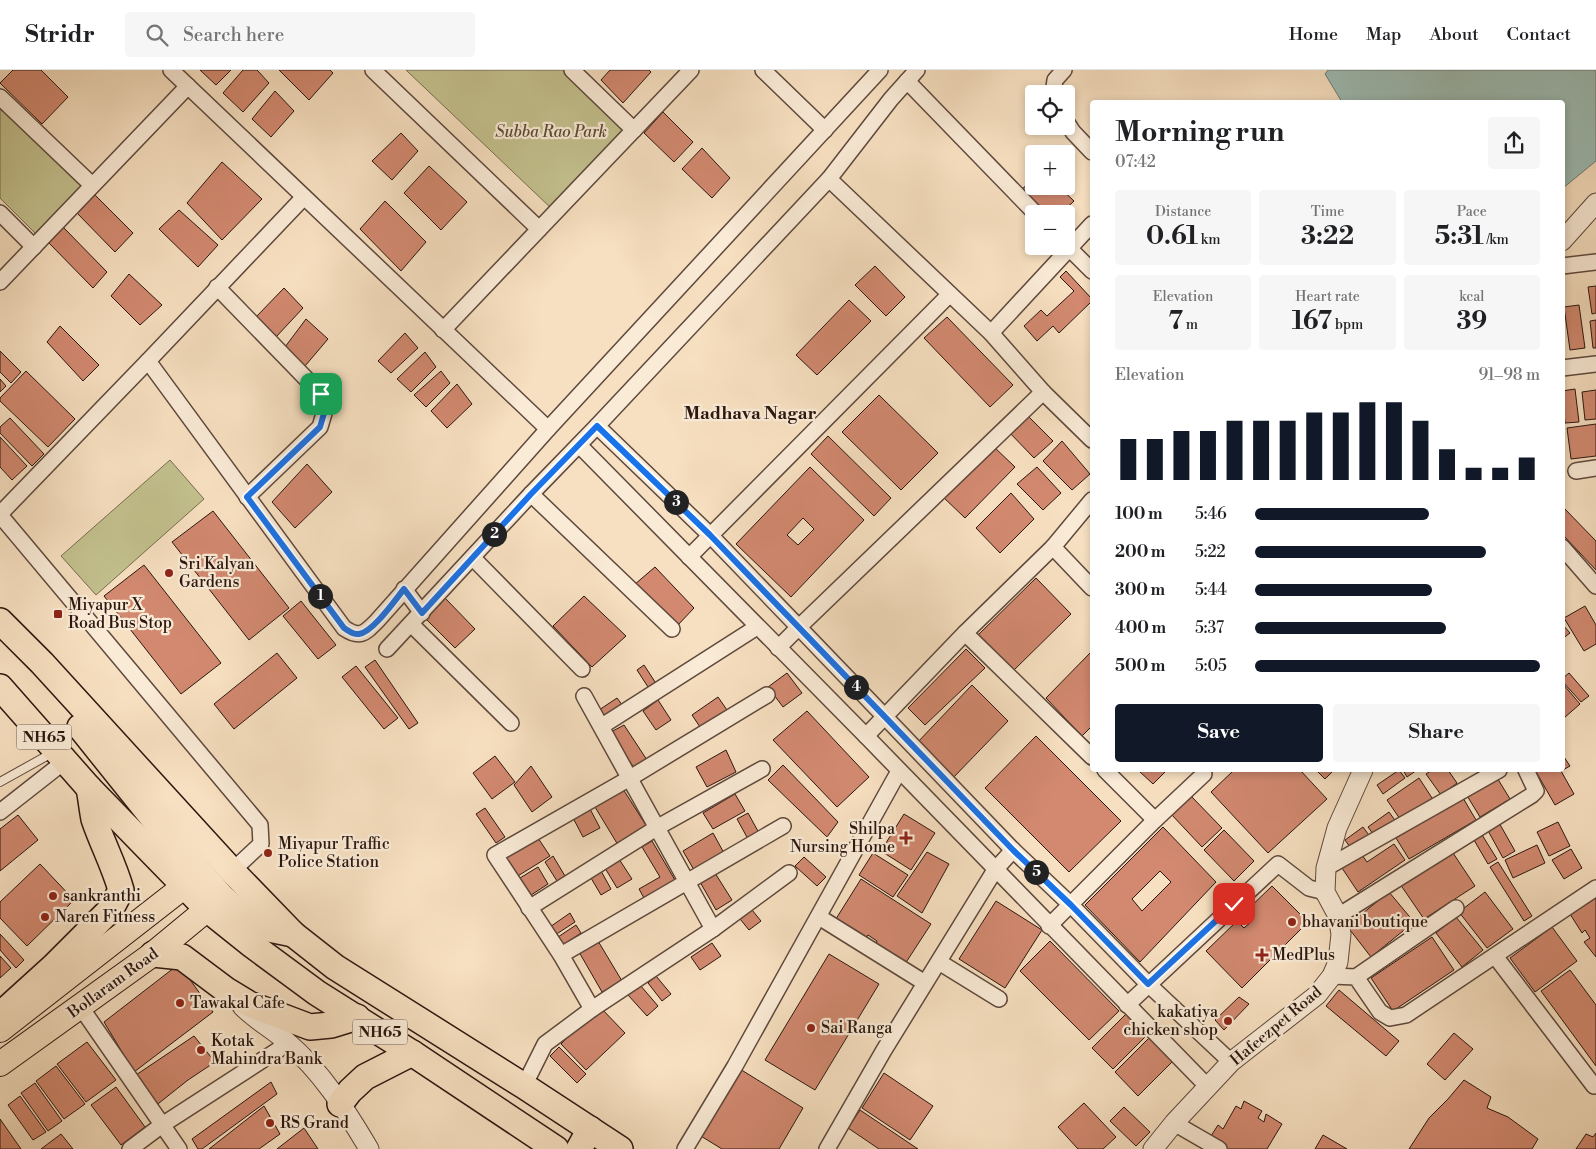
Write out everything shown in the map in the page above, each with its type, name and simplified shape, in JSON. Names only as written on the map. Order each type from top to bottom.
[{"type":"highway","name":"NH65","points":[[0,621],[42,663],[232,871],[293,934],[336,967],[557,1108],[584,1139],[620,1149]]},
{"type":"highway","points":[[42,663],[71,715],[164,832],[192,880]]},
{"type":"highway","name":"NH65","points":[[0,687],[89,788],[192,880],[252,945],[317,993],[357,1017],[547,1143]]},
{"type":"highway","points":[[0,1015],[53,967],[111,909],[120,890],[116,872],[104,848],[94,817],[89,788]]},
{"type":"highway","points":[[215,903],[254,926],[293,934]]},
{"type":"highway","points":[[153,954],[182,957],[226,990],[249,1004],[310,1027],[331,1025],[357,1017]]},
{"type":"highway","points":[[340,1104],[365,1077],[412,1053]]},
{"type":"highway","points":[[547,1143],[557,1108]]},
{"type":"main road","name":"Bollaram Road","points":[[0,1030],[192,880]]},
{"type":"main road","name":"Bollaram Road","points":[[0,1064],[153,954],[215,903]]},
{"type":"street","points":[[171,70],[548,429]]},
{"type":"street","points":[[373,70],[539,229]]},
{"type":"street","points":[[572,70],[634,130]]},
{"type":"street","points":[[443,330],[691,70]]},
{"type":"street","points":[[763,70],[825,130]]},
{"type":"street","points":[[148,361],[344,628],[354,634],[360,634],[369,629],[548,429],[880,70]]},
{"type":"street","points":[[387,650],[531,494],[829,179],[891,99],[912,76],[1028,205]]},
{"type":"street","points":[[0,282],[188,86]]},
{"type":"street","points":[[0,97],[92,185]]},
{"type":"street","points":[[1075,134],[1090,150]]},
{"type":"street","points":[[829,179],[991,334],[1043,392],[1090,438]]},
{"type":"street","points":[[232,871],[261,844],[260,825],[0,515],[304,196]]},
{"type":"street","points":[[1565,238],[1596,203]]},
{"type":"street","points":[[0,213],[34,247]]},
{"type":"street","points":[[1075,240],[1090,226]]},
{"type":"street","points":[[1075,254],[1090,269]]},
{"type":"street","points":[[991,334],[1061,255]]},
{"type":"street","points":[[1565,266],[1596,262]]},
{"type":"street","points":[[217,287],[321,394],[325,410],[320,427],[247,497]]},
{"type":"street","points":[[689,557],[949,295]]},
{"type":"street","points":[[1565,368],[1596,364]]},
{"type":"street","points":[[778,648],[1043,392]]},
{"type":"street","points":[[597,426],[710,535],[1013,850],[1071,905],[1148,984],[1231,1062]]},
{"type":"street","points":[[579,445],[1208,1087]]},
{"type":"street","points":[[1576,472],[1596,468]]},
{"type":"street","points":[[531,494],[672,629]]},
{"type":"street","points":[[866,736],[965,633],[1053,546],[1090,502]]},
{"type":"street","points":[[1053,546],[1090,586]]},
{"type":"street","points":[[1565,550],[1596,586]]},
{"type":"street","points":[[473,558],[582,669]]},
{"type":"street","points":[[404,589],[422,613]]},
{"type":"street","points":[[411,624],[512,722]]},
{"type":"street","points":[[602,726],[757,627]]},
{"type":"street","points":[[965,633],[1090,752]]},
{"type":"street","points":[[592,1008],[561,955],[495,854],[630,778],[767,695]]},
{"type":"street","points":[[584,696],[713,929]]},
{"type":"street","points":[[0,812],[61,756]]},
{"type":"street","points":[[529,908],[658,827],[762,770]]},
{"type":"street","points":[[685,1149],[735,1066],[899,771]]},
{"type":"street","points":[[1127,1004],[1278,864],[1309,888],[1325,892],[1326,868],[1337,828],[1363,772]]},
{"type":"street","points":[[1326,868],[1495,772]]},
{"type":"street","points":[[1338,916],[1532,795],[1536,791],[1535,786],[1527,772]]},
{"type":"street","points":[[1115,773],[1155,820]]},
{"type":"street","points":[[1050,926],[1155,820],[1204,774]]},
{"type":"street","points":[[561,955],[783,826]]},
{"type":"street","points":[[827,1149],[925,983],[995,870],[1013,850]]},
{"type":"street","points":[[524,1086],[545,1044],[592,1008],[713,929],[789,873]]},
{"type":"street","points":[[1356,977],[1380,1012],[1390,1018],[1406,1015],[1596,888]]},
{"type":"street","name":"Hafeezpet Road","points":[[1153,1149],[1174,1123],[1231,1062],[1317,995],[1332,976],[1341,948],[1341,934],[1338,916],[1325,892]]},
{"type":"street","points":[[1332,976],[1356,977],[1456,908]]},
{"type":"street","points":[[819,917],[925,983]]},
{"type":"street","points":[[1495,956],[1594,1086]]},
{"type":"street","points":[[939,962],[999,999]]},
{"type":"street","points":[[226,990],[248,1012],[286,1041],[313,1066],[369,1149]]},
{"type":"street","points":[[80,1006],[179,1149]]},
{"type":"street","points":[[130,1149],[162,1125],[278,1050],[286,1041]]},
{"type":"street","points":[[1174,1123],[1219,1149]]},
{"type":"lane","points":[[0,782],[61,756]]},
{"type":"green space","name":"Subba Rao Park","points":[[406,70],[564,70],[628,131],[553,210]]},
{"type":"green space","points":[[0,98],[91,187],[39,237],[0,198]]},
{"type":"green space","points":[[170,460],[204,499],[96,595],[61,556]]},
{"type":"water","points":[[1328,70],[1596,70],[1596,161],[1565,186],[1565,100],[1341,100],[1325,74]]},
{"type":"building","points":[[13,70],[41,70],[68,97],[42,124],[0,83]]},
{"type":"building","points":[[200,70],[231,70],[216,85]]},
{"type":"building","points":[[243,70],[257,70],[269,83],[243,112],[223,93]]},
{"type":"building","points":[[279,70],[330,70],[333,73],[309,100]]},
{"type":"building","points":[[610,70],[649,70],[651,72],[623,103],[601,80]]},
{"type":"building","points":[[275,91],[294,111],[271,137],[252,119]]},
{"type":"building","points":[[663,112],[693,142],[674,162],[644,133]]},
{"type":"building","points":[[401,133],[418,151],[392,180],[372,161]]},
{"type":"building","points":[[702,148],[730,178],[712,198],[682,169]]},
{"type":"building","points":[[222,162],[262,199],[222,240],[187,203]]},
{"type":"building","points":[[429,166],[467,202],[441,230],[404,193]]},
{"type":"building","points":[[1025,186],[1025,195],[1068,195],[1074,201],[1070,205],[1032,205],[1019,192]]},
{"type":"building","points":[[95,195],[133,233],[115,252],[77,213]]},
{"type":"building","points":[[385,201],[426,242],[401,271],[360,229]]},
{"type":"building","points":[[179,210],[218,245],[198,267],[159,229]]},
{"type":"building","points":[[62,226],[107,272],[93,288],[48,242]]},
{"type":"building","points":[[875,266],[905,297],[886,316],[855,285]]},
{"type":"building","points":[[1066,271],[1090,297],[1090,303],[1059,333],[1053,326],[1037,341],[1024,326],[1041,310],[1047,316],[1074,291],[1060,277]]},
{"type":"building","points":[[129,274],[162,305],[140,325],[111,296]]},
{"type":"building","points":[[1596,286],[1596,313],[1592,314],[1588,287]]},
{"type":"building","points":[[284,288],[303,308],[276,337],[256,317]]},
{"type":"building","points":[[849,300],[871,321],[817,375],[796,355]]},
{"type":"building","points":[[1579,305],[1585,348],[1570,350],[1565,307]]},
{"type":"building","points":[[947,317],[1013,385],[990,407],[924,338]]},
{"type":"building","points":[[306,319],[328,339],[305,366],[285,347]]},
{"type":"building","points":[[1596,320],[1596,348],[1593,348],[1590,321]]},
{"type":"building","points":[[60,326],[99,365],[83,381],[47,342]]},
{"type":"building","points":[[405,333],[418,348],[391,373],[378,361]]},
{"type":"building","points":[[0,351],[21,372],[11,383],[0,372]]},
{"type":"building","points":[[425,352],[436,367],[411,392],[397,379]]},
{"type":"building","points":[[26,371],[75,419],[48,447],[0,401],[0,398]]},
{"type":"building","points":[[441,371],[450,383],[426,407],[414,395]]},
{"type":"building","points":[[0,379],[6,386],[0,392]]},
{"type":"building","points":[[457,384],[472,404],[447,428],[431,411]]},
{"type":"building","points":[[1575,389],[1579,422],[1565,423],[1565,391]]},
{"type":"building","points":[[1596,390],[1596,419],[1585,420],[1582,392]]},
{"type":"building","points":[[879,395],[938,453],[901,490],[842,432]]},
{"type":"building","points":[[1025,413],[1053,441],[1034,458],[1007,430]]},
{"type":"building","points":[[10,418],[44,454],[32,466],[0,433],[0,427]]},
{"type":"building","points":[[1596,424],[1596,456],[1571,459],[1567,428]]},
{"type":"building","points":[[828,436],[891,498],[874,516],[811,454]]},
{"type":"building","points":[[0,437],[27,466],[12,480],[0,467]]},
{"type":"building","points":[[1062,441],[1090,474],[1072,490],[1043,461]]},
{"type":"building","points":[[993,446],[1015,467],[965,518],[942,496]]},
{"type":"building","points":[[307,464],[332,492],[295,528],[272,502]]},
{"type":"building","points":[[810,467],[864,520],[791,597],[736,544]],"holes":[[[803,518],[814,529],[798,545],[787,535]]]},
{"type":"building","points":[[1037,467],[1061,493],[1043,510],[1017,484]]},
{"type":"building","points":[[1011,493],[1034,519],[1000,553],[976,528]]},
{"type":"building","points":[[1565,509],[1596,541],[1596,570],[1565,537]]},
{"type":"building","points":[[213,511],[289,608],[249,640],[172,542]]},
{"type":"building","points":[[144,565],[221,663],[181,694],[104,596]]},
{"type":"building","points":[[655,567],[694,608],[677,626],[634,585]]},
{"type":"building","points":[[1036,578],[1071,614],[1012,672],[977,636]]},
{"type":"building","points":[[584,596],[626,636],[592,667],[553,626]]},
{"type":"building","points":[[444,597],[475,629],[455,648],[424,617]]},
{"type":"building","points":[[301,601],[336,645],[318,659],[283,616]]},
{"type":"building","points":[[1585,606],[1596,625],[1596,644],[1584,651],[1565,617]]},
{"type":"building","points":[[1565,627],[1570,633],[1565,637]]},
{"type":"building","points":[[966,649],[985,668],[925,725],[908,708]]},
{"type":"building","points":[[277,653],[297,678],[234,729],[214,704]]},
{"type":"building","points":[[1090,653],[1090,728],[1082,736],[1046,698]]},
{"type":"building","points":[[375,660],[418,723],[409,729],[365,667]]},
{"type":"building","points":[[644,665],[657,685],[650,690],[637,670]]},
{"type":"building","points":[[356,666],[398,718],[384,729],[342,677]]},
{"type":"building","points":[[787,673],[802,693],[783,707],[768,687]]},
{"type":"building","points":[[1569,673],[1589,696],[1581,702],[1565,684],[1565,676]]},
{"type":"building","points":[[972,685],[1008,721],[951,780],[916,744]]},
{"type":"building","points":[[1565,686],[1580,704],[1565,717]]},
{"type":"building","points":[[718,697],[727,710],[700,727],[692,715]]},
{"type":"building","points":[[617,698],[623,706],[605,718],[599,710]]},
{"type":"building","points":[[658,700],[671,720],[656,730],[643,711]]},
{"type":"building","points":[[807,711],[869,777],[837,807],[773,740]]},
{"type":"building","points":[[624,725],[647,760],[634,768],[611,732]]},
{"type":"building","points":[[1036,736],[1121,821],[1069,872],[985,788]]},
{"type":"building","points":[[726,750],[736,772],[707,787],[696,767]]},
{"type":"building","points":[[495,756],[515,782],[492,799],[473,773]]},
{"type":"building","points":[[1565,758],[1570,766],[1565,769]]},
{"type":"building","points":[[783,765],[838,822],[827,837],[768,780]]},
{"type":"building","points":[[531,766],[552,797],[532,812],[514,785]]},
{"type":"building","points":[[1140,772],[1165,772],[1153,784]]},
{"type":"building","points":[[1232,772],[1302,772],[1327,799],[1268,853],[1211,792]]},
{"type":"building","points":[[1318,772],[1332,772],[1325,779]]},
{"type":"building","points":[[1396,772],[1400,772],[1405,778],[1383,794],[1377,785]]},
{"type":"building","points":[[1404,772],[1414,772],[1407,777]]},
{"type":"building","points":[[1429,772],[1449,772],[1457,783],[1441,795],[1426,774]]},
{"type":"building","points":[[1536,772],[1562,772],[1574,794],[1555,805]]},
{"type":"building","points":[[1496,776],[1510,799],[1480,817],[1466,794]]},
{"type":"building","points":[[1419,778],[1434,801],[1402,822],[1387,800]]},
{"type":"building","points":[[623,789],[647,827],[618,845],[595,807]]},
{"type":"building","points":[[735,794],[745,811],[713,829],[703,813]]},
{"type":"building","points":[[1190,795],[1222,828],[1202,847],[1171,814]]},
{"type":"building","points":[[1463,798],[1476,820],[1409,859],[1396,838]]},
{"type":"building","points":[[589,807],[600,828],[583,837],[572,816]]},
{"type":"building","points":[[485,808],[505,837],[496,843],[476,814]]},
{"type":"building","points":[[1389,812],[1397,823],[1376,838],[1368,827]]},
{"type":"building","points":[[748,813],[759,833],[748,839],[737,819]]},
{"type":"building","points":[[904,814],[935,833],[911,870],[881,851]]},
{"type":"building","points":[[18,815],[38,840],[0,871],[0,829]]},
{"type":"building","points":[[1498,821],[1515,851],[1503,858],[1486,827]]},
{"type":"building","points":[[1558,822],[1570,846],[1549,856],[1537,832]]},
{"type":"building","points":[[1163,827],[1216,882],[1140,962],[1085,905]],"holes":[[[1160,871],[1171,882],[1142,911],[1132,899]]]},
{"type":"building","points":[[1363,827],[1371,838],[1353,851],[1345,840]]},
{"type":"building","points":[[1224,830],[1254,861],[1234,881],[1204,850]]},
{"type":"building","points":[[1479,830],[1497,859],[1488,864],[1471,835]]},
{"type":"building","points":[[713,833],[724,853],[694,870],[683,851]]},
{"type":"building","points":[[536,835],[550,856],[513,879],[501,858]]},
{"type":"building","points":[[652,841],[675,880],[644,898],[639,889],[660,877],[642,847]]},
{"type":"building","points":[[1394,844],[1405,860],[1358,892],[1342,868],[1362,855],[1367,862]]},
{"type":"building","points":[[1537,845],[1545,863],[1513,878],[1505,860]]},
{"type":"building","points":[[1571,849],[1582,868],[1564,879],[1552,860]]},
{"type":"building","points":[[1451,850],[1475,886],[1424,919],[1400,884]]},
{"type":"building","points":[[927,852],[949,864],[922,913],[897,896]]},
{"type":"building","points":[[873,853],[908,875],[893,897],[859,875]]},
{"type":"building","points":[[553,856],[565,876],[557,881],[545,862]]},
{"type":"building","points":[[804,857],[826,877],[817,886],[795,866]]},
{"type":"building","points":[[619,859],[632,879],[617,888],[605,868]]},
{"type":"building","points":[[1498,862],[1532,916],[1524,921],[1490,867]]},
{"type":"building","points":[[40,864],[74,900],[27,946],[0,918],[0,902]]},
{"type":"building","points":[[538,867],[548,884],[531,895],[520,878]]},
{"type":"building","points":[[601,871],[611,889],[601,895],[591,878]]},
{"type":"building","points":[[715,873],[732,900],[716,910],[700,882]]},
{"type":"building","points":[[861,879],[931,924],[903,967],[876,945],[877,941],[868,935],[866,938],[834,922]]},
{"type":"building","points":[[1272,886],[1308,922],[1242,988],[1206,951],[1237,921],[1244,928],[1251,922],[1243,914]]},
{"type":"building","points":[[1389,892],[1414,922],[1371,957],[1347,926]]},
{"type":"building","points":[[1485,892],[1513,929],[1487,948],[1459,912]]},
{"type":"building","points":[[1596,898],[1596,957],[1584,942],[1590,938],[1585,930],[1582,933],[1570,914]]},
{"type":"building","points":[[996,901],[1042,930],[1005,988],[959,959]]},
{"type":"building","points":[[748,905],[761,921],[749,930],[736,914]]},
{"type":"building","points":[[570,913],[575,922],[552,937],[547,929]]},
{"type":"building","points":[[1456,917],[1483,950],[1462,967],[1436,933]]},
{"type":"building","points":[[576,925],[581,933],[560,947],[555,939]]},
{"type":"building","points":[[1552,927],[1577,961],[1535,992],[1510,958]]},
{"type":"building","points":[[0,934],[24,960],[16,968],[0,950]]},
{"type":"building","points":[[1432,937],[1454,970],[1393,1011],[1371,978]]},
{"type":"building","points":[[598,941],[622,981],[602,992],[579,952]]},
{"type":"building","points":[[1050,941],[1119,1011],[1089,1040],[1020,971]]},
{"type":"building","points":[[712,943],[721,956],[700,970],[691,957]]},
{"type":"building","points":[[829,954],[879,984],[815,1090],[765,1060]]},
{"type":"building","points":[[0,956],[11,968],[0,978]]},
{"type":"building","points":[[179,964],[213,1012],[134,1072],[104,1022]]},
{"type":"building","points":[[1570,970],[1596,1005],[1596,1066],[1541,991]]},
{"type":"building","points":[[656,976],[671,994],[662,1001],[648,983]]},
{"type":"building","points":[[640,985],[658,1006],[647,1016],[628,995]]},
{"type":"building","points":[[1339,990],[1399,1041],[1386,1056],[1326,1006]]},
{"type":"building","points":[[1239,997],[1249,1004],[1224,1030],[1215,1020]]},
{"type":"building","points":[[599,1006],[625,1033],[586,1070],[561,1044]]},
{"type":"building","points":[[1128,1012],[1149,1033],[1113,1069],[1092,1048]]},
{"type":"building","points":[[1454,1033],[1473,1049],[1445,1080],[1427,1064]]},
{"type":"building","points":[[194,1036],[215,1062],[188,1080],[154,1107],[133,1077]]},
{"type":"building","points":[[1151,1036],[1174,1060],[1138,1096],[1115,1072]]},
{"type":"building","points":[[87,1042],[116,1080],[86,1102],[57,1064]]},
{"type":"building","points":[[559,1047],[586,1074],[577,1083],[550,1056]]},
{"type":"building","points":[[56,1066],[85,1104],[64,1119],[36,1081]]},
{"type":"building","points":[[735,1066],[803,1108],[779,1149],[722,1149],[696,1133]]},
{"type":"building","points":[[884,1073],[933,1106],[910,1140],[862,1108]]},
{"type":"building","points":[[1464,1080],[1491,1097],[1487,1108],[1508,1117],[1538,1139],[1532,1149],[1409,1149],[1429,1118]]},
{"type":"building","points":[[271,1082],[277,1094],[202,1149],[198,1149],[192,1139]]},
{"type":"building","points":[[35,1083],[62,1121],[48,1131],[21,1093]]},
{"type":"building","points":[[116,1087],[145,1127],[121,1145],[91,1105]]},
{"type":"building","points":[[20,1096],[46,1132],[33,1140],[8,1105]]},
{"type":"building","points":[[1244,1101],[1262,1111],[1258,1118],[1264,1122],[1266,1114],[1282,1124],[1267,1149],[1226,1149],[1209,1139],[1218,1125],[1223,1129],[1236,1106],[1241,1109]]},
{"type":"building","points":[[1084,1103],[1116,1137],[1103,1149],[1078,1149],[1058,1127]]},
{"type":"building","points":[[264,1106],[280,1134],[259,1149],[209,1149]]},
{"type":"building","points":[[1124,1107],[1150,1132],[1136,1146],[1110,1121]]},
{"type":"building","points":[[860,1110],[918,1149],[879,1149],[848,1128]]},
{"type":"building","points":[[0,1119],[21,1149],[0,1149]]},
{"type":"building","points":[[304,1128],[318,1149],[277,1149]]},
{"type":"building","points":[[1596,1133],[1596,1149],[1576,1149],[1586,1134],[1593,1137]]},
{"type":"building","points":[[61,1134],[73,1149],[41,1149]]},
{"type":"building","points":[[1323,1135],[1347,1149],[1315,1149]]},
{"type":"place","name":"Sri Kalyan Gardens","points":[[169,573]]},
{"type":"place","name":"Miyapur X Road Bus Stop","points":[[58,614]]},
{"type":"place","name":"Shilpa Nursing Home","points":[[906,838]]},
{"type":"place","name":"Miyapur Traffic Police Station","points":[[268,853]]},
{"type":"place","name":"sankranthi","points":[[53,896]]},
{"type":"place","name":"Naren Fitness","points":[[45,917]]},
{"type":"place","name":"bhavani boutique","points":[[1292,922]]},
{"type":"place","name":"MedPlus","points":[[1262,955]]},
{"type":"place","name":"Tawakal Cafe","points":[[180,1003]]},
{"type":"place","name":"kakatiya chicken shop","points":[[1228,1021]]},
{"type":"place","name":"Sai Ranga","points":[[811,1028]]},
{"type":"place","name":"Kotak Mahindra Bank","points":[[201,1050]]},
{"type":"place","name":"RS Grand","points":[[270,1123]]},
{"type":"district","name":"Madhava Nagar","points":[[750,413]]},
{"type":"route","points":[[321,394],[325,410],[320,427],[247,497],[344,628],[354,634],[360,634],[369,629],[404,589],[422,613],[531,494],[597,426],[710,535],[1013,850],[1071,905],[1148,984],[1234,904]]}]
